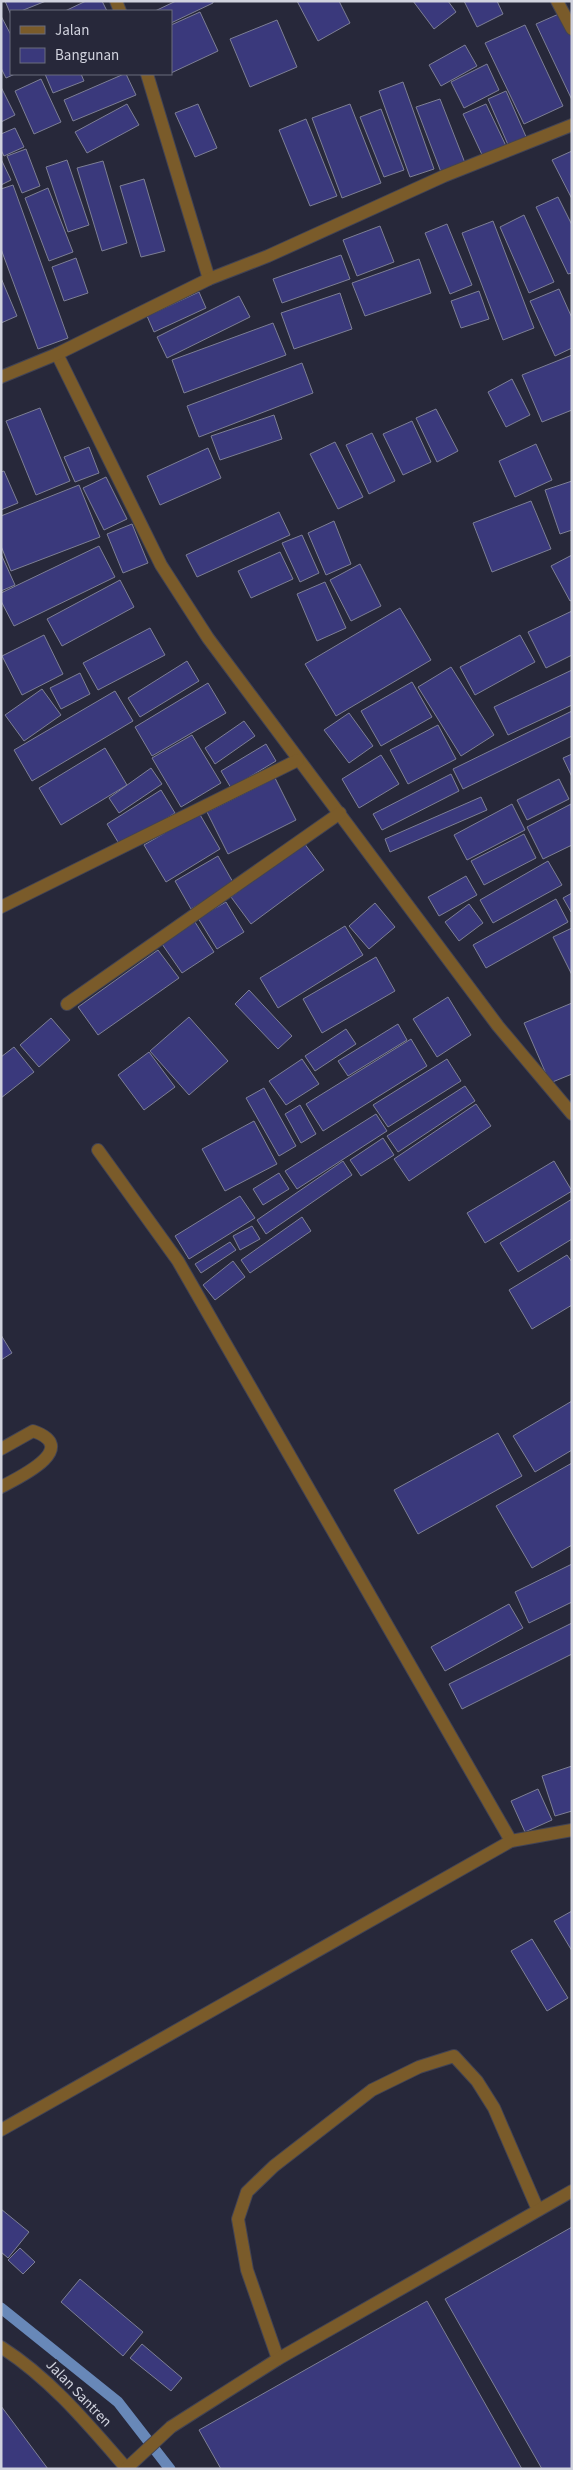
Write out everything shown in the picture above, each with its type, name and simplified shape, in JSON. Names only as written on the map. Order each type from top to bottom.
[{"type":"street","points":[[557,1],[572,30]]},
{"type":"street","points":[[147,75],[209,279]]},
{"type":"street","points":[[1,377],[57,354],[209,279],[268,256],[444,176],[572,125]]},
{"type":"street","points":[[57,354],[161,565],[208,638],[498,1026],[572,1114]]},
{"type":"street","points":[[1,907],[298,760]]},
{"type":"street","points":[[68,1004],[340,813]]},
{"type":"street","points":[[98,1150],[178,1261],[511,1841]]},
{"type":"street","points":[[1,1448],[33,1431],[44,1435],[49,1444],[50,1452],[46,1461],[35,1469],[1,1487]]},
{"type":"street","points":[[1,2130],[511,1841],[572,1830]]},
{"type":"street","points":[[278,2359],[248,2270],[238,2219],[247,2192],[274,2166],[372,2090],[419,2066],[454,2056],[477,2081],[494,2108],[538,2210]]},
{"type":"street","points":[[127,2469],[171,2427],[278,2359],[572,2191]]},
{"type":"street","name":"Jalan Santren","points":[[1,2347],[26,2363],[70,2403],[127,2469]]},
{"type":"building","points":[[5,1],[46,1],[24,10],[10,10],[10,13]]},
{"type":"building","points":[[86,1],[102,1],[106,10],[67,10]]},
{"type":"building","points":[[176,1],[213,1],[213,3],[172,23],[172,10],[157,10]]},
{"type":"building","points":[[297,1],[339,1],[350,23],[318,41]]},
{"type":"building","points":[[413,1],[448,1],[456,12],[434,29]]},
{"type":"building","points":[[464,1],[497,1],[503,14],[477,27]]},
{"type":"building","points":[[200,12],[218,51],[172,73],[172,25]]},
{"type":"building","points":[[561,13],[572,37],[572,100],[536,24]]},
{"type":"building","points":[[1,16],[10,33],[10,75],[13,75],[6,78],[1,68]]},
{"type":"building","points":[[277,20],[297,67],[250,87],[230,39]]},
{"type":"building","points":[[525,25],[563,106],[524,124],[485,43]]},
{"type":"building","points":[[465,45],[477,66],[441,86],[429,65]]},
{"type":"building","points":[[487,64],[499,90],[464,108],[451,82]]},
{"type":"building","points":[[45,75],[81,75],[84,81],[53,93]]},
{"type":"building","points":[[122,75],[126,75],[136,95],[73,121],[64,100]]},
{"type":"building","points":[[41,79],[61,122],[34,134],[15,91]]},
{"type":"building","points":[[403,82],[434,169],[410,177],[379,91]]},
{"type":"building","points":[[1,87],[15,115],[1,122]]},
{"type":"building","points":[[506,91],[527,139],[509,147],[488,99]]},
{"type":"building","points":[[440,99],[465,163],[441,172],[416,107]]},
{"type":"building","points":[[127,104],[139,125],[87,153],[75,132]]},
{"type":"building","points":[[198,104],[217,148],[195,157],[175,113]]},
{"type":"building","points":[[350,104],[381,183],[342,198],[312,118]]},
{"type":"building","points":[[486,104],[507,148],[484,159],[463,114]]},
{"type":"building","points":[[381,109],[404,170],[384,177],[360,117]]},
{"type":"building","points":[[306,119],[337,196],[310,206],[279,130]]},
{"type":"building","points":[[15,128],[24,147],[4,156],[1,150],[1,134]]},
{"type":"building","points":[[26,149],[40,186],[22,193],[7,156]]},
{"type":"building","points":[[572,151],[572,199],[552,160]]},
{"type":"building","points":[[1,159],[11,180],[1,185]]},
{"type":"building","points":[[67,160],[89,225],[68,232],[46,167]]},
{"type":"building","points":[[103,161],[127,243],[102,251],[77,168]]},
{"type":"building","points":[[144,179],[165,251],[141,257],[120,186]]},
{"type":"building","points":[[13,185],[68,338],[38,349],[1,249],[1,189]]},
{"type":"building","points":[[48,188],[73,252],[49,261],[25,198]]},
{"type":"building","points":[[558,197],[572,225],[572,273],[568,274],[536,207]]},
{"type":"building","points":[[524,215],[554,282],[529,293],[500,227]]},
{"type":"building","points":[[493,221],[534,328],[503,340],[462,233]]},
{"type":"building","points":[[447,224],[472,285],[450,294],[425,233]]},
{"type":"building","points":[[380,226],[394,262],[357,276],[343,240]]},
{"type":"building","points":[[341,255],[350,279],[282,303],[273,279]]},
{"type":"building","points":[[76,258],[88,293],[64,301],[52,267]]},
{"type":"building","points":[[419,259],[431,293],[365,316],[352,283]]},
{"type":"building","points":[[1,278],[17,316],[1,323]]},
{"type":"building","points":[[559,289],[572,318],[572,348],[555,356],[530,301]]},
{"type":"building","points":[[479,291],[489,319],[461,328],[451,301]]},
{"type":"building","points":[[199,292],[206,308],[154,332],[147,316]]},
{"type":"building","points":[[340,293],[352,329],[294,349],[281,313]]},
{"type":"building","points":[[239,296],[250,317],[167,358],[157,337]]},
{"type":"building","points":[[273,323],[286,355],[184,393],[172,360]]},
{"type":"building","points":[[572,355],[572,410],[542,422],[522,375]]},
{"type":"building","points":[[302,363],[313,393],[199,437],[187,406]]},
{"type":"building","points":[[512,379],[530,415],[506,427],[488,392]]},
{"type":"building","points":[[40,408],[70,481],[36,495],[6,421]]},
{"type":"building","points":[[436,409],[458,451],[437,462],[416,418]]},
{"type":"building","points":[[274,415],[282,439],[220,460],[211,436]]},
{"type":"building","points":[[412,421],[431,462],[403,475],[383,434]]},
{"type":"building","points":[[372,433],[395,481],[369,494],[346,445]]},
{"type":"building","points":[[335,442],[363,497],[338,509],[310,454]]},
{"type":"building","points":[[536,444],[552,480],[515,497],[499,461]]},
{"type":"building","points":[[89,447],[99,473],[75,482],[64,457]]},
{"type":"building","points":[[208,448],[221,478],[160,505],[147,476]]},
{"type":"building","points":[[4,471],[18,503],[1,510],[1,472]]},
{"type":"building","points":[[106,477],[127,519],[104,530],[83,488]]},
{"type":"building","points":[[572,481],[572,530],[560,534],[545,490]]},
{"type":"building","points":[[79,485],[100,537],[11,571],[1,546],[1,516]]},
{"type":"building","points":[[531,501],[551,549],[492,572],[473,523]]},
{"type":"building","points":[[279,512],[290,535],[197,577],[186,555]]},
{"type":"building","points":[[334,521],[351,564],[326,575],[308,533]]},
{"type":"building","points":[[132,524],[148,563],[123,573],[107,534]]},
{"type":"building","points":[[302,535],[319,573],[300,582],[282,543]]},
{"type":"building","points":[[99,546],[115,577],[14,626],[1,601],[1,593]]},
{"type":"building","points":[[280,552],[293,579],[251,598],[238,571]]},
{"type":"building","points":[[1,554],[15,585],[1,591]]},
{"type":"building","points":[[572,555],[572,600],[570,601],[551,566]]},
{"type":"building","points":[[360,564],[381,606],[351,621],[330,580]]},
{"type":"building","points":[[120,580],[134,607],[62,646],[47,619]]},
{"type":"building","points":[[325,582],[346,628],[317,641],[297,594]]},
{"type":"building","points":[[400,608],[431,660],[336,716],[305,664]]},
{"type":"building","points":[[572,611],[572,655],[546,668],[528,632]]},
{"type":"building","points":[[150,628],[165,655],[98,690],[83,663]]},
{"type":"building","points":[[44,635],[63,674],[22,695],[2,656]]},
{"type":"building","points":[[520,635],[535,662],[475,695],[460,667]]},
{"type":"building","points":[[187,661],[199,681],[140,717],[128,698]]},
{"type":"building","points":[[451,667],[494,735],[461,756],[418,687]]},
{"type":"building","points":[[572,670],[572,705],[508,735],[494,707]]},
{"type":"building","points":[[80,673],[90,694],[61,709],[50,688]]},
{"type":"building","points":[[412,682],[432,717],[381,746],[361,711]]},
{"type":"building","points":[[208,683],[226,713],[152,756],[135,727]]},
{"type":"building","points":[[42,689],[61,715],[24,741],[5,715]]},
{"type":"building","points":[[115,691],[133,721],[32,781],[14,750]]},
{"type":"building","points":[[572,711],[572,736],[463,789],[453,769]]},
{"type":"building","points":[[349,713],[373,746],[349,763],[324,730]]},
{"type":"building","points":[[244,721],[255,736],[215,764],[205,748]]},
{"type":"building","points":[[438,725],[456,759],[408,784],[390,750]]},
{"type":"building","points":[[192,735],[221,783],[181,807],[152,758]]},
{"type":"building","points":[[266,744],[276,761],[231,788],[221,771]]},
{"type":"building","points":[[105,748],[127,785],[61,825],[39,788]]},
{"type":"building","points":[[572,754],[572,777],[563,758]]},
{"type":"building","points":[[381,755],[399,784],[359,808],[342,779]]},
{"type":"building","points":[[151,768],[162,784],[119,813],[109,798]]},
{"type":"building","points":[[451,774],[459,791],[382,830],[373,814]]},
{"type":"building","points":[[275,778],[296,820],[228,854],[207,812]]},
{"type":"building","points":[[559,779],[569,799],[527,820],[517,800]]},
{"type":"building","points":[[161,790],[175,813],[121,847],[107,824]]},
{"type":"building","points":[[481,797],[487,810],[390,852],[385,839]]},
{"type":"building","points":[[512,804],[525,830],[467,860],[454,835]]},
{"type":"building","points":[[571,804],[572,845],[543,859],[527,827]]},
{"type":"building","points":[[199,813],[220,849],[166,882],[144,845]]},
{"type":"building","points":[[524,834],[536,858],[484,885],[471,861]]},
{"type":"building","points":[[304,843],[324,870],[251,924],[231,897]]},
{"type":"building","points":[[218,856],[234,884],[191,909],[175,881]]},
{"type":"building","points":[[548,861],[562,885],[493,923],[480,900]]},
{"type":"building","points":[[466,876],[477,895],[439,916],[428,897]]},
{"type":"building","points":[[572,893],[572,912],[571,912],[563,898]]},
{"type":"building","points":[[556,899],[568,922],[486,968],[473,945]]},
{"type":"building","points":[[226,902],[244,932],[217,949],[198,918]]},
{"type":"building","points":[[375,903],[395,927],[369,949],[349,926]]},
{"type":"building","points":[[469,904],[483,923],[459,941],[445,922]]},
{"type":"building","points":[[195,922],[214,952],[182,973],[162,944]]},
{"type":"building","points":[[345,926],[363,955],[278,1008],[260,978]]},
{"type":"building","points":[[572,928],[572,975],[553,937]]},
{"type":"building","points":[[158,950],[179,978],[98,1035],[78,1007]]},
{"type":"building","points":[[376,957],[395,991],[322,1033],[303,999]]},
{"type":"building","points":[[249,990],[292,1036],[278,1049],[235,1004]]},
{"type":"building","points":[[448,997],[471,1035],[437,1057],[413,1019]]},
{"type":"building","points":[[572,1003],[572,1074],[550,1083],[524,1023]]},
{"type":"building","points":[[189,1017],[228,1061],[189,1095],[150,1051]]},
{"type":"building","points":[[51,1018],[70,1040],[39,1067],[20,1045]]},
{"type":"building","points":[[398,1024],[407,1040],[348,1076],[338,1061]]},
{"type":"building","points":[[346,1029],[356,1044],[315,1071],[305,1056]]},
{"type":"building","points":[[411,1039],[427,1066],[323,1131],[306,1104]]},
{"type":"building","points":[[14,1047],[34,1072],[1,1098],[1,1057]]},
{"type":"building","points":[[149,1052],[175,1087],[144,1110],[118,1075]]},
{"type":"building","points":[[302,1059],[319,1084],[286,1105],[269,1081]]},
{"type":"building","points":[[447,1059],[461,1081],[388,1127],[373,1105]]},
{"type":"building","points":[[465,1086],[475,1101],[398,1152],[387,1136]]},
{"type":"building","points":[[264,1088],[296,1146],[279,1156],[246,1098]]},
{"type":"building","points":[[476,1104],[491,1126],[409,1181],[394,1159]]},
{"type":"building","points":[[300,1105],[316,1134],[301,1143],[285,1114]]},
{"type":"building","points":[[376,1114],[387,1131],[297,1189],[285,1171]]},
{"type":"building","points":[[254,1121],[277,1164],[225,1191],[202,1149]]},
{"type":"building","points":[[383,1138],[394,1155],[361,1176],[350,1160]]},
{"type":"building","points":[[343,1161],[352,1175],[266,1234],[257,1220]]},
{"type":"building","points":[[554,1161],[572,1191],[485,1243],[467,1213]]},
{"type":"building","points":[[279,1173],[289,1189],[263,1205],[253,1189]]},
{"type":"building","points":[[240,1196],[255,1218],[189,1259],[175,1236]]},
{"type":"building","points":[[572,1199],[572,1239],[518,1272],[500,1243]]},
{"type":"building","points":[[302,1217],[311,1231],[250,1273],[241,1260]]},
{"type":"building","points":[[252,1226],[260,1239],[240,1250],[233,1236]]},
{"type":"building","points":[[230,1242],[236,1250],[201,1273],[195,1264]]},
{"type":"building","points":[[567,1255],[572,1262],[572,1305],[532,1329],[509,1290]]},
{"type":"building","points":[[233,1261],[245,1277],[215,1300],[203,1285]]},
{"type":"building","points":[[1,1335],[12,1353],[1,1360]]},
{"type":"building","points":[[572,1401],[572,1450],[535,1472],[513,1436]]},
{"type":"building","points":[[498,1433],[522,1476],[418,1534],[394,1490]]},
{"type":"building","points":[[572,1463],[572,1545],[532,1568],[496,1506]]},
{"type":"building","points":[[572,1564],[572,1602],[529,1623],[515,1592]]},
{"type":"building","points":[[509,1604],[523,1628],[445,1671],[431,1647]]},
{"type":"building","points":[[572,1623],[572,1654],[462,1709],[449,1684]]},
{"type":"building","points":[[572,1766],[572,1811],[555,1816],[542,1776]]},
{"type":"building","points":[[538,1789],[552,1820],[525,1832],[511,1801]]},
{"type":"building","points":[[572,1911],[572,1951],[554,1921]]},
{"type":"building","points":[[532,1939],[568,1998],[547,2011],[511,1951]]},
{"type":"building","points":[[1,2209],[29,2232],[8,2258],[1,2252]]},
{"type":"building","points":[[572,2227],[572,2469],[542,2469],[445,2299]]},
{"type":"building","points":[[20,2248],[35,2262],[23,2274],[8,2260]]},
{"type":"building","points":[[80,2279],[143,2332],[123,2356],[61,2302]]},
{"type":"building","points":[[427,2301],[522,2469],[221,2469],[199,2430]]},
{"type":"building","points":[[142,2344],[182,2378],[171,2391],[130,2358]]},
{"type":"building","points":[[1,2406],[48,2469],[1,2469]]},
{"type":"waterway","points":[[1,2308],[118,2402],[170,2469]]}]
